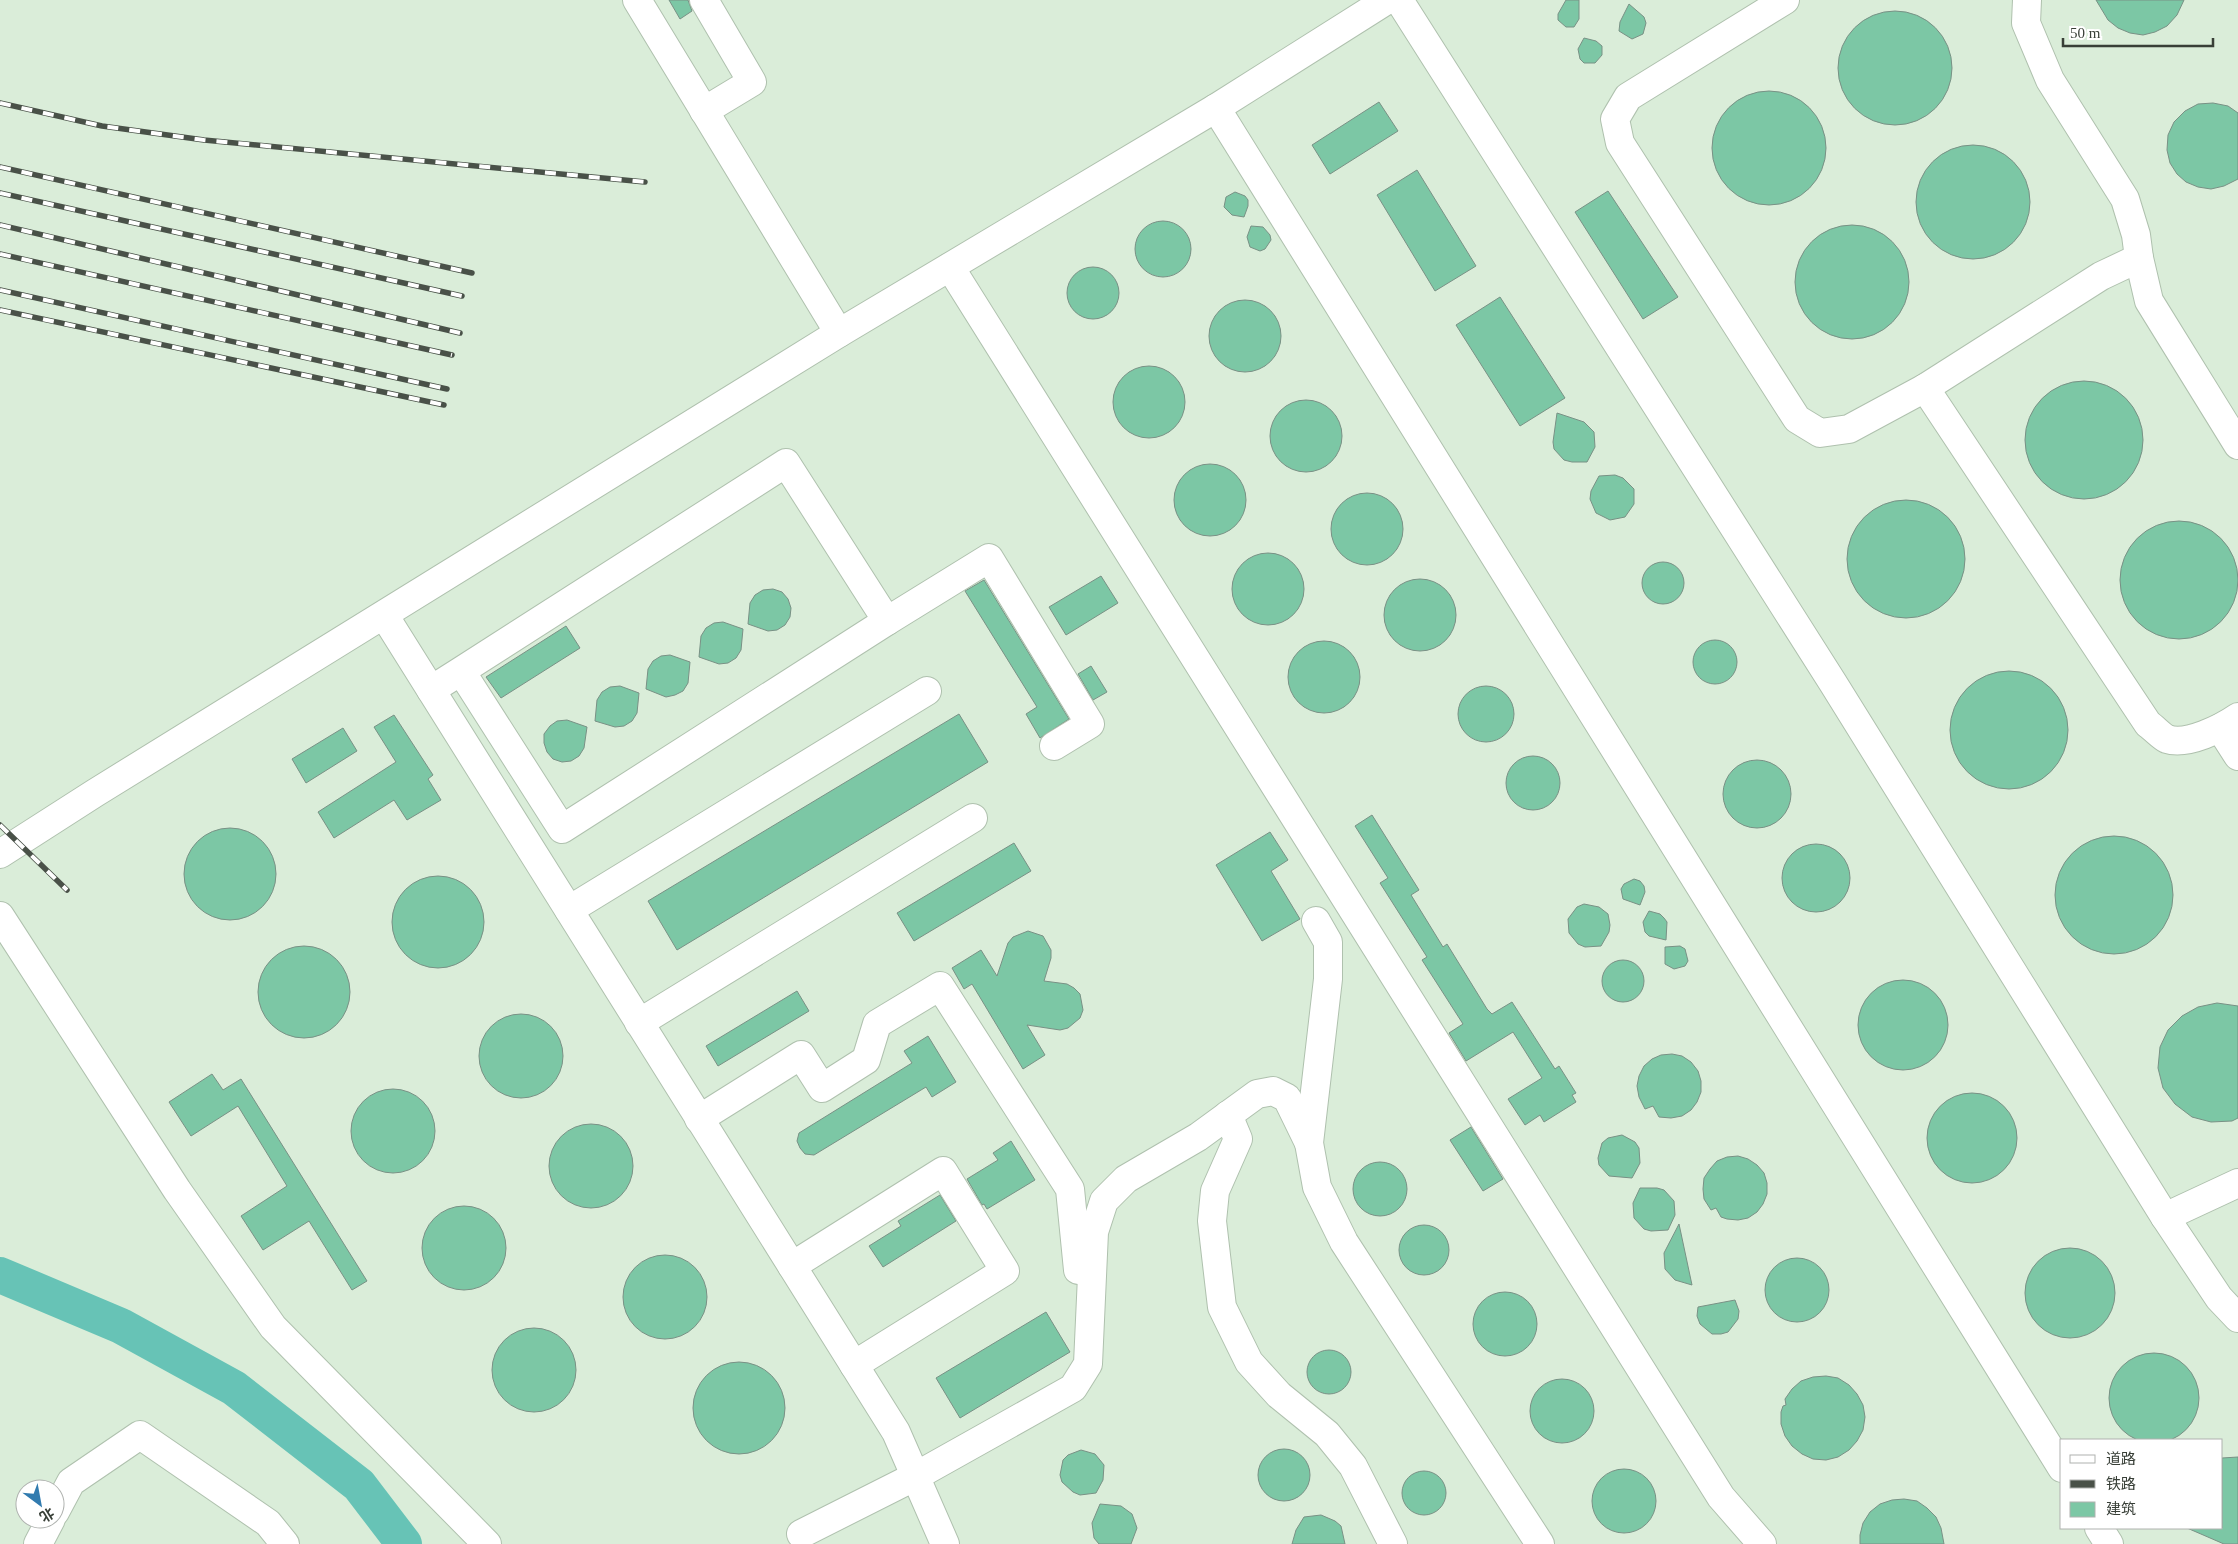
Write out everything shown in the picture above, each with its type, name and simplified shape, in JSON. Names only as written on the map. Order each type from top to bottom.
[{"type":"street","points":[[637,0],[839,334]]},
{"type":"street","points":[[704,0],[752,82],[704,111]]},
{"type":"street","points":[[0,854],[389,623],[839,334],[1216,108],[1387,0]]},
{"type":"street","points":[[1399,0],[1833,683],[2165,1217],[2219,1298],[2238,1318]]},
{"type":"street","points":[[1785,0],[1628,97],[1615,119],[1620,143],[1797,419],[1820,433],[1849,429],[1925,388],[2101,276],[2139,258]]},
{"type":"street","points":[[2026,0],[2026,23],[2050,80],[2125,199],[2136,235],[2139,258],[2149,301],[2238,445]]},
{"type":"street","points":[[1216,108],[2060,1465]]},
{"type":"street","points":[[950,267],[1721,1496],[1762,1544]]},
{"type":"street","points":[[1925,388],[2148,724],[2167,739],[2192,738],[2229,722],[2238,756]]},
{"type":"street","points":[[431,690],[786,463],[887,621]]},
{"type":"street","points":[[461,671],[562,829],[989,558],[1090,724],[1054,746]]},
{"type":"street","points":[[389,623],[558,894]]},
{"type":"street","points":[[389,623],[896,1432],[945,1544]]},
{"type":"street","points":[[558,894],[927,690]]},
{"type":"street","points":[[639,1023],[973,818]]},
{"type":"street","points":[[0,916],[177,1190],[273,1327],[487,1544]]},
{"type":"street","points":[[1309,1143],[1328,979],[1328,942],[1316,921]]},
{"type":"street","points":[[699,1119],[801,1055],[822,1088],[866,1060],[877,1024],[940,986],[1070,1189],[1088,1364]]},
{"type":"street","points":[[801,1534],[916,1476],[1073,1388],[1088,1364],[1094,1232],[1104,1201],[1126,1179],[1198,1137],[1257,1094],[1273,1091],[1287,1098],[1309,1143],[1317,1187],[1344,1242],[1540,1544]]},
{"type":"street","points":[[1228,1115],[1238,1139],[1215,1191],[1212,1220],[1222,1307],[1250,1362],[1279,1395],[1327,1434],[1352,1466],[1393,1544]]},
{"type":"street","points":[[792,1266],[943,1171],[1005,1271],[854,1365]]},
{"type":"street","points":[[2165,1217],[2238,1183]]},
{"type":"street","points":[[65,1493],[71,1482],[140,1435],[268,1523],[285,1544]]},
{"type":"street","points":[[38,1544],[46,1529]]},
{"type":"street","points":[[2100,1529],[2109,1544]]},
{"type":"building","points":[[669,0],[688,0],[692,11],[680,19]]},
{"type":"building","points":[[1566,0],[1579,0],[1579,19],[1574,27],[1566,27],[1558,20],[1558,14]]},
{"type":"building","points":[[2096,0],[2184,0],[2177,15],[2167,26],[2143,35],[2130,33],[2118,28],[2108,20]]},
{"type":"building","points":[[1629,4],[1644,17],[1646,23],[1643,34],[1632,39],[1619,31],[1620,22]]},
{"type":"building","points":[[1895,11],[1917,15],[1935,28],[1948,46],[1952,68],[1948,90],[1935,108],[1917,121],[1895,125],[1873,121],[1855,108],[1842,90],[1838,68],[1842,46],[1855,28],[1873,15]]},
{"type":"building","points":[[1584,38],[1596,41],[1602,46],[1602,55],[1595,63],[1584,63],[1580,59],[1578,49]]},
{"type":"building","points":[[1769,91],[1791,95],[1809,108],[1822,126],[1826,148],[1822,170],[1809,188],[1791,201],[1769,205],[1747,201],[1729,188],[1716,170],[1712,148],[1716,126],[1729,108],[1747,95]]},
{"type":"building","points":[[1379,102],[1398,131],[1330,174],[1312,145]]},
{"type":"building","points":[[2213,103],[2228,106],[2238,113],[2238,179],[2224,186],[2211,189],[2198,187],[2186,182],[2177,174],[2170,163],[2167,150],[2168,135],[2174,122],[2185,111],[2198,104]]},
{"type":"building","points":[[1973,145],[1995,149],[2013,162],[2026,180],[2030,202],[2026,224],[2013,242],[1995,255],[1973,259],[1951,255],[1933,242],[1920,224],[1916,202],[1920,180],[1933,162],[1951,149]]},
{"type":"building","points":[[1417,170],[1476,266],[1435,291],[1377,195]]},
{"type":"building","points":[[1608,191],[1678,297],[1643,319],[1575,212]]},
{"type":"building","points":[[1235,192],[1245,196],[1248,200],[1244,217],[1232,215],[1224,207],[1226,197]]},
{"type":"building","points":[[1163,221],[1174,223],[1183,229],[1189,238],[1191,249],[1189,260],[1183,269],[1174,275],[1163,277],[1152,275],[1143,269],[1137,260],[1135,249],[1137,238],[1143,229],[1152,223]]},
{"type":"building","points":[[1852,225],[1874,229],[1892,242],[1905,260],[1909,282],[1905,304],[1892,322],[1874,335],[1852,339],[1830,335],[1812,322],[1799,304],[1795,282],[1799,260],[1812,242],[1830,229]]},
{"type":"building","points":[[1251,226],[1263,227],[1270,235],[1271,240],[1265,249],[1260,251],[1250,247],[1247,237]]},
{"type":"building","points":[[1088,267],[1098,267],[1107,271],[1115,279],[1119,293],[1115,307],[1107,315],[1098,319],[1088,319],[1079,315],[1071,307],[1067,298],[1067,288],[1071,279],[1079,271]]},
{"type":"building","points":[[1500,297],[1565,398],[1520,426],[1456,325]]},
{"type":"building","points":[[1238,300],[1252,300],[1271,310],[1281,329],[1281,343],[1271,362],[1252,372],[1238,372],[1219,362],[1209,343],[1209,329],[1219,310]]},
{"type":"building","points":[[1142,366],[1156,366],[1175,376],[1185,395],[1185,409],[1175,428],[1156,438],[1142,438],[1123,428],[1113,409],[1113,395],[1123,376]]},
{"type":"building","points":[[2084,381],[2107,385],[2126,398],[2139,417],[2143,440],[2139,463],[2126,482],[2107,495],[2084,499],[2061,495],[2042,482],[2029,463],[2025,440],[2029,417],[2042,398],[2061,385]]},
{"type":"building","points":[[1306,400],[1320,403],[1332,410],[1339,422],[1342,436],[1339,450],[1332,462],[1320,469],[1306,472],[1292,469],[1280,462],[1273,450],[1270,436],[1273,422],[1280,410],[1292,403]]},
{"type":"building","points":[[1557,413],[1584,422],[1594,432],[1595,447],[1587,462],[1564,460],[1554,449],[1553,442]]},
{"type":"building","points":[[1210,464],[1224,467],[1236,474],[1243,486],[1246,500],[1243,514],[1236,526],[1224,533],[1210,536],[1196,533],[1184,526],[1177,514],[1174,500],[1177,486],[1184,474],[1196,467]]},
{"type":"building","points":[[1615,475],[1623,478],[1634,489],[1634,504],[1625,517],[1610,520],[1596,513],[1590,499],[1591,491],[1599,476]]},
{"type":"building","points":[[1360,493],[1374,493],[1393,503],[1403,522],[1403,536],[1393,555],[1374,565],[1360,565],[1341,555],[1331,536],[1331,522],[1341,503]]},
{"type":"building","points":[[1906,500],[1929,504],[1948,517],[1961,536],[1965,559],[1961,582],[1948,601],[1929,614],[1906,618],[1883,614],[1864,601],[1851,582],[1847,559],[1851,536],[1864,517],[1883,504]]},
{"type":"building","points":[[2179,521],[2202,525],[2221,538],[2234,557],[2238,580],[2234,603],[2221,622],[2202,635],[2179,639],[2156,635],[2137,622],[2124,603],[2120,580],[2124,557],[2137,538],[2156,525]]},
{"type":"building","points":[[1268,553],[1282,556],[1294,563],[1301,575],[1304,589],[1301,603],[1294,615],[1282,622],[1268,625],[1254,622],[1242,615],[1235,603],[1232,589],[1235,575],[1242,563],[1254,556]]},
{"type":"building","points":[[1659,562],[1667,562],[1678,568],[1684,583],[1678,598],[1667,604],[1659,604],[1648,598],[1642,587],[1642,579],[1648,568]]},
{"type":"building","points":[[1101,576],[1118,603],[1066,635],[1049,607]]},
{"type":"building","points":[[1413,579],[1427,579],[1446,589],[1456,608],[1456,622],[1446,641],[1427,651],[1413,651],[1394,641],[1384,622],[1384,608],[1394,589]]},
{"type":"building","points":[[984,580],[1069,719],[1040,738],[1026,714],[1037,707],[965,591]]},
{"type":"building","points":[[773,589],[782,592],[788,599],[791,608],[790,617],[785,625],[777,630],[768,631],[748,624],[750,603],[755,595],[763,590]]},
{"type":"building","points":[[723,622],[743,629],[741,650],[736,658],[728,663],[719,664],[699,657],[701,636],[706,628],[714,623]]},
{"type":"building","points":[[566,626],[580,648],[501,698],[486,677]]},
{"type":"building","points":[[1719,640],[1731,646],[1736,653],[1736,671],[1731,678],[1724,683],[1711,684],[1703,681],[1696,674],[1693,658],[1696,650],[1703,643]]},
{"type":"building","points":[[1324,641],[1338,644],[1350,651],[1357,663],[1360,677],[1357,691],[1350,703],[1338,710],[1324,713],[1310,710],[1298,703],[1291,691],[1288,677],[1291,663],[1298,651],[1310,644]]},
{"type":"building","points":[[670,655],[690,662],[688,683],[683,691],[666,697],[646,689],[648,669],[653,661],[661,656]]},
{"type":"building","points":[[1091,666],[1107,692],[1093,700],[1078,674]]},
{"type":"building","points":[[2009,671],[2032,675],[2051,688],[2064,707],[2068,730],[2064,753],[2051,772],[2032,785],[2009,789],[1986,785],[1967,772],[1954,753],[1950,730],[1954,707],[1967,688],[1986,675]]},
{"type":"building","points":[[620,686],[639,693],[637,713],[632,721],[624,726],[615,727],[595,721],[597,700],[602,692],[610,687]]},
{"type":"building","points":[[1486,686],[1497,688],[1506,694],[1512,703],[1514,714],[1512,725],[1506,734],[1497,740],[1486,742],[1475,740],[1466,734],[1460,725],[1458,714],[1460,703],[1466,694],[1475,688]]},
{"type":"building","points":[[959,714],[988,762],[677,950],[648,901]]},
{"type":"building","points":[[394,715],[433,775],[428,779],[441,800],[407,820],[394,800],[334,838],[318,812],[396,762],[374,727]]},
{"type":"building","points":[[567,720],[587,727],[584,748],[579,756],[571,761],[562,762],[553,759],[547,752],[544,734],[557,721]]},
{"type":"building","points":[[343,728],[357,751],[306,783],[292,759]]},
{"type":"building","points":[[1533,756],[1543,758],[1552,764],[1558,773],[1560,783],[1558,793],[1552,802],[1543,808],[1533,810],[1523,808],[1514,802],[1508,793],[1506,783],[1508,773],[1514,764],[1523,758]]},
{"type":"building","points":[[1757,760],[1770,763],[1781,770],[1788,781],[1791,794],[1788,807],[1781,818],[1770,825],[1757,828],[1744,825],[1733,818],[1726,807],[1723,794],[1726,781],[1733,770],[1744,763]]},
{"type":"building","points":[[1372,815],[1419,890],[1411,895],[1443,947],[1447,944],[1487,1009],[1492,1014],[1512,1002],[1555,1069],[1559,1066],[1576,1093],[1572,1095],[1576,1102],[1544,1122],[1540,1115],[1525,1125],[1508,1099],[1542,1078],[1513,1032],[1466,1061],[1449,1033],[1463,1024],[1422,960],[1427,957],[1380,883],[1388,878],[1355,826]]},
{"type":"building","points":[[230,828],[248,831],[263,841],[273,856],[276,874],[273,892],[263,907],[248,917],[230,920],[212,917],[197,907],[187,892],[184,874],[187,856],[197,841],[212,831]]},
{"type":"building","points":[[1270,832],[1288,860],[1271,871],[1300,919],[1262,941],[1216,865]]},
{"type":"building","points":[[2114,836],[2137,840],[2156,853],[2169,872],[2173,895],[2169,918],[2156,937],[2137,950],[2114,954],[2091,950],[2072,937],[2059,918],[2055,895],[2059,872],[2072,853],[2091,840]]},
{"type":"building","points":[[1014,843],[1031,871],[914,941],[897,913]]},
{"type":"building","points":[[1816,844],[1829,847],[1840,854],[1847,865],[1850,878],[1847,891],[1840,902],[1829,909],[1816,912],[1803,909],[1792,902],[1785,891],[1782,878],[1785,865],[1792,854],[1803,847]]},
{"type":"building","points":[[438,876],[456,879],[471,889],[481,904],[484,922],[481,940],[471,955],[456,965],[438,968],[420,965],[405,955],[395,940],[392,922],[395,904],[405,889],[420,879]]},
{"type":"building","points":[[1634,879],[1640,881],[1644,886],[1645,892],[1640,905],[1623,899],[1621,889],[1624,884]]},
{"type":"building","points":[[1584,904],[1599,907],[1608,914],[1609,932],[1601,946],[1585,947],[1578,944],[1569,933],[1568,919],[1577,907]]},
{"type":"building","points":[[1649,911],[1660,914],[1667,922],[1666,940],[1649,936],[1645,932],[1643,922]]},
{"type":"building","points":[[1028,931],[1043,936],[1051,950],[1051,958],[1044,981],[1067,984],[1074,988],[1080,994],[1083,1010],[1080,1018],[1068,1028],[1060,1030],[1027,1025],[1045,1055],[1023,1069],[972,984],[964,989],[952,968],[981,950],[997,976],[1008,943],[1013,937]]},
{"type":"building","points":[[304,946],[322,949],[337,959],[347,974],[350,992],[347,1010],[337,1025],[322,1035],[304,1038],[286,1035],[271,1025],[261,1010],[258,992],[261,974],[271,959],[286,949]]},
{"type":"building","points":[[1680,946],[1685,949],[1688,961],[1685,966],[1674,969],[1665,964],[1665,947]]},
{"type":"building","points":[[1623,960],[1638,966],[1644,981],[1638,996],[1623,1002],[1608,996],[1602,981],[1608,966]]},
{"type":"building","points":[[1903,980],[1920,984],[1935,993],[1944,1008],[1948,1025],[1944,1042],[1935,1057],[1920,1066],[1903,1070],[1886,1066],[1871,1057],[1862,1042],[1858,1025],[1862,1008],[1871,993],[1886,984]]},
{"type":"building","points":[[797,991],[809,1011],[718,1066],[706,1046]]},
{"type":"building","points":[[2217,1003],[2238,1006],[2238,1118],[2232,1121],[2211,1122],[2192,1117],[2175,1104],[2163,1088],[2158,1068],[2160,1047],[2168,1030],[2182,1016],[2198,1007]]},
{"type":"building","points":[[521,1014],[544,1021],[556,1033],[563,1056],[556,1079],[544,1091],[521,1098],[498,1091],[486,1079],[479,1056],[486,1033],[498,1021]]},
{"type":"building","points":[[928,1036],[956,1082],[932,1097],[926,1087],[814,1155],[805,1154],[797,1141],[799,1133],[912,1063],[904,1051]]},
{"type":"building","points":[[1672,1054],[1682,1056],[1691,1062],[1698,1071],[1701,1081],[1701,1092],[1691,1110],[1682,1116],[1671,1118],[1659,1117],[1653,1106],[1645,1109],[1639,1097],[1637,1086],[1639,1076],[1644,1066],[1652,1059],[1661,1055]]},
{"type":"building","points":[[212,1074],[223,1090],[241,1079],[367,1281],[352,1290],[309,1221],[263,1250],[241,1216],[287,1186],[238,1106],[191,1136],[169,1102]]},
{"type":"building","points":[[393,1089],[416,1096],[428,1108],[435,1131],[428,1154],[416,1166],[393,1173],[370,1166],[358,1154],[351,1131],[358,1108],[370,1096]]},
{"type":"building","points":[[1972,1093],[1989,1097],[2004,1106],[2013,1121],[2017,1138],[2013,1155],[2004,1170],[1989,1179],[1972,1183],[1955,1179],[1940,1170],[1931,1155],[1927,1138],[1931,1121],[1940,1106],[1955,1097]]},
{"type":"building","points":[[591,1124],[614,1131],[626,1143],[633,1166],[626,1189],[614,1201],[591,1208],[568,1201],[556,1189],[549,1166],[556,1143],[568,1131]]},
{"type":"building","points":[[1471,1127],[1503,1179],[1483,1191],[1450,1140]]},
{"type":"building","points":[[1622,1135],[1635,1142],[1639,1148],[1640,1163],[1632,1178],[1609,1176],[1599,1165],[1598,1158],[1602,1143],[1608,1138]]},
{"type":"building","points":[[1011,1141],[1035,1180],[987,1209],[984,1204],[982,1205],[967,1179],[998,1160],[993,1153]]},
{"type":"building","points":[[1738,1156],[1748,1159],[1764,1173],[1767,1183],[1767,1194],[1757,1212],[1748,1218],[1738,1220],[1721,1217],[1716,1208],[1711,1210],[1704,1199],[1703,1189],[1704,1178],[1717,1161],[1727,1157]]},
{"type":"building","points":[[1380,1162],[1390,1164],[1399,1170],[1405,1179],[1407,1189],[1405,1199],[1399,1208],[1390,1214],[1380,1216],[1370,1214],[1361,1208],[1355,1199],[1353,1189],[1355,1179],[1361,1170],[1370,1164]]},
{"type":"building","points":[[1640,1188],[1664,1190],[1674,1201],[1675,1215],[1668,1230],[1651,1231],[1644,1229],[1634,1218],[1633,1203]]},
{"type":"building","points":[[940,1195],[956,1221],[883,1267],[869,1246],[901,1226],[898,1221]]},
{"type":"building","points":[[464,1206],[487,1213],[499,1225],[506,1248],[499,1271],[487,1283],[464,1290],[441,1283],[429,1271],[422,1248],[429,1225],[441,1213]]},
{"type":"building","points":[[1679,1224],[1692,1285],[1675,1280],[1665,1269],[1664,1253]]},
{"type":"building","points":[[1419,1225],[1429,1225],[1442,1232],[1449,1245],[1449,1255],[1442,1268],[1429,1275],[1419,1275],[1410,1271],[1403,1264],[1399,1255],[1399,1245],[1403,1236],[1410,1229]]},
{"type":"building","points":[[2070,1248],[2087,1252],[2102,1261],[2111,1276],[2115,1293],[2111,1310],[2102,1325],[2087,1334],[2070,1338],[2053,1334],[2038,1325],[2029,1310],[2025,1293],[2029,1276],[2038,1261],[2053,1252]]},
{"type":"building","points":[[665,1255],[688,1262],[700,1274],[707,1297],[700,1320],[688,1332],[665,1339],[642,1332],[630,1320],[623,1297],[630,1274],[642,1262]]},
{"type":"building","points":[[1797,1258],[1809,1260],[1820,1267],[1827,1278],[1829,1290],[1827,1302],[1820,1313],[1809,1320],[1797,1322],[1785,1320],[1774,1313],[1767,1302],[1765,1290],[1767,1278],[1774,1267],[1785,1260]]},
{"type":"building","points":[[1505,1292],[1517,1294],[1528,1301],[1535,1312],[1537,1324],[1535,1336],[1528,1347],[1517,1354],[1505,1356],[1493,1354],[1482,1347],[1475,1336],[1473,1324],[1475,1312],[1482,1301],[1493,1294]]},
{"type":"building","points":[[1735,1300],[1739,1311],[1738,1319],[1728,1332],[1712,1334],[1700,1324],[1697,1316],[1698,1307]]},
{"type":"building","points":[[1046,1312],[1070,1352],[960,1418],[936,1378]]},
{"type":"building","points":[[534,1328],[557,1335],[569,1347],[576,1370],[569,1393],[557,1405],[534,1412],[511,1405],[499,1393],[492,1370],[499,1347],[511,1335]]},
{"type":"building","points":[[1333,1350],[1345,1356],[1350,1363],[1350,1381],[1345,1388],[1338,1393],[1325,1394],[1313,1388],[1308,1381],[1307,1368],[1313,1356],[1320,1351]]},
{"type":"building","points":[[2145,1354],[2163,1354],[2179,1361],[2191,1373],[2198,1389],[2198,1407],[2191,1423],[2179,1435],[2171,1439],[2137,1439],[2129,1435],[2117,1423],[2110,1407],[2110,1389],[2117,1373],[2129,1361]]},
{"type":"building","points":[[739,1362],[757,1365],[772,1375],[782,1390],[785,1408],[782,1426],[772,1441],[757,1451],[739,1454],[721,1451],[706,1441],[696,1426],[693,1408],[696,1390],[706,1375],[721,1365]]},
{"type":"building","points":[[1826,1376],[1838,1378],[1849,1385],[1857,1394],[1863,1405],[1865,1417],[1863,1430],[1849,1450],[1838,1457],[1826,1460],[1813,1459],[1802,1454],[1792,1446],[1785,1436],[1781,1424],[1781,1412],[1783,1406],[1786,1405],[1785,1399],[1801,1381],[1813,1377]]},
{"type":"building","points":[[1562,1379],[1574,1381],[1585,1388],[1592,1399],[1594,1411],[1592,1423],[1585,1434],[1574,1441],[1562,1443],[1550,1441],[1539,1434],[1532,1423],[1530,1411],[1532,1399],[1539,1388],[1550,1381]]},
{"type":"building","points":[[1284,1449],[1294,1451],[1302,1457],[1308,1465],[1310,1475],[1308,1485],[1302,1493],[1294,1499],[1284,1501],[1274,1499],[1266,1493],[1260,1485],[1258,1475],[1260,1465],[1266,1457],[1274,1451]]},
{"type":"building","points":[[1081,1450],[1095,1454],[1104,1465],[1103,1480],[1096,1493],[1080,1495],[1073,1492],[1062,1482],[1060,1475],[1063,1460],[1068,1455]]},
{"type":"building","points":[[2238,1457],[2238,1544],[2224,1544],[2189,1529],[2223,1529],[2223,1458]]},
{"type":"building","points":[[1624,1469],[1636,1471],[1647,1478],[1654,1489],[1656,1501],[1654,1513],[1647,1524],[1636,1531],[1624,1533],[1612,1531],[1601,1524],[1594,1513],[1592,1501],[1594,1489],[1601,1478],[1612,1471]]},
{"type":"building","points":[[1428,1471],[1440,1477],[1445,1484],[1445,1502],[1440,1509],[1433,1514],[1420,1515],[1408,1509],[1403,1502],[1402,1489],[1408,1477],[1415,1472]]},
{"type":"building","points":[[1904,1499],[1917,1501],[1936,1517],[1941,1528],[1944,1544],[1860,1544],[1863,1523],[1870,1512],[1880,1504]]},
{"type":"building","points":[[1100,1504],[1121,1506],[1132,1514],[1137,1528],[1131,1544],[1099,1544],[1094,1538],[1092,1523]]},
{"type":"building","points":[[1321,1515],[1341,1526],[1345,1544],[1292,1544],[1296,1530],[1304,1517]]},
{"type":"waterway","points":[[0,1275],[121,1326],[234,1388],[359,1485],[404,1544]]},
{"type":"railway","points":[[0,103],[102,126],[204,140],[645,182]]},
{"type":"railway","points":[[0,167],[472,273]]},
{"type":"railway","points":[[0,193],[462,296]]},
{"type":"railway","points":[[0,225],[460,333]]},
{"type":"railway","points":[[0,254],[452,355]]},
{"type":"railway","points":[[0,290],[447,389]]},
{"type":"railway","points":[[0,310],[444,405]]},
{"type":"railway","points":[[0,825],[67,890]]}]
